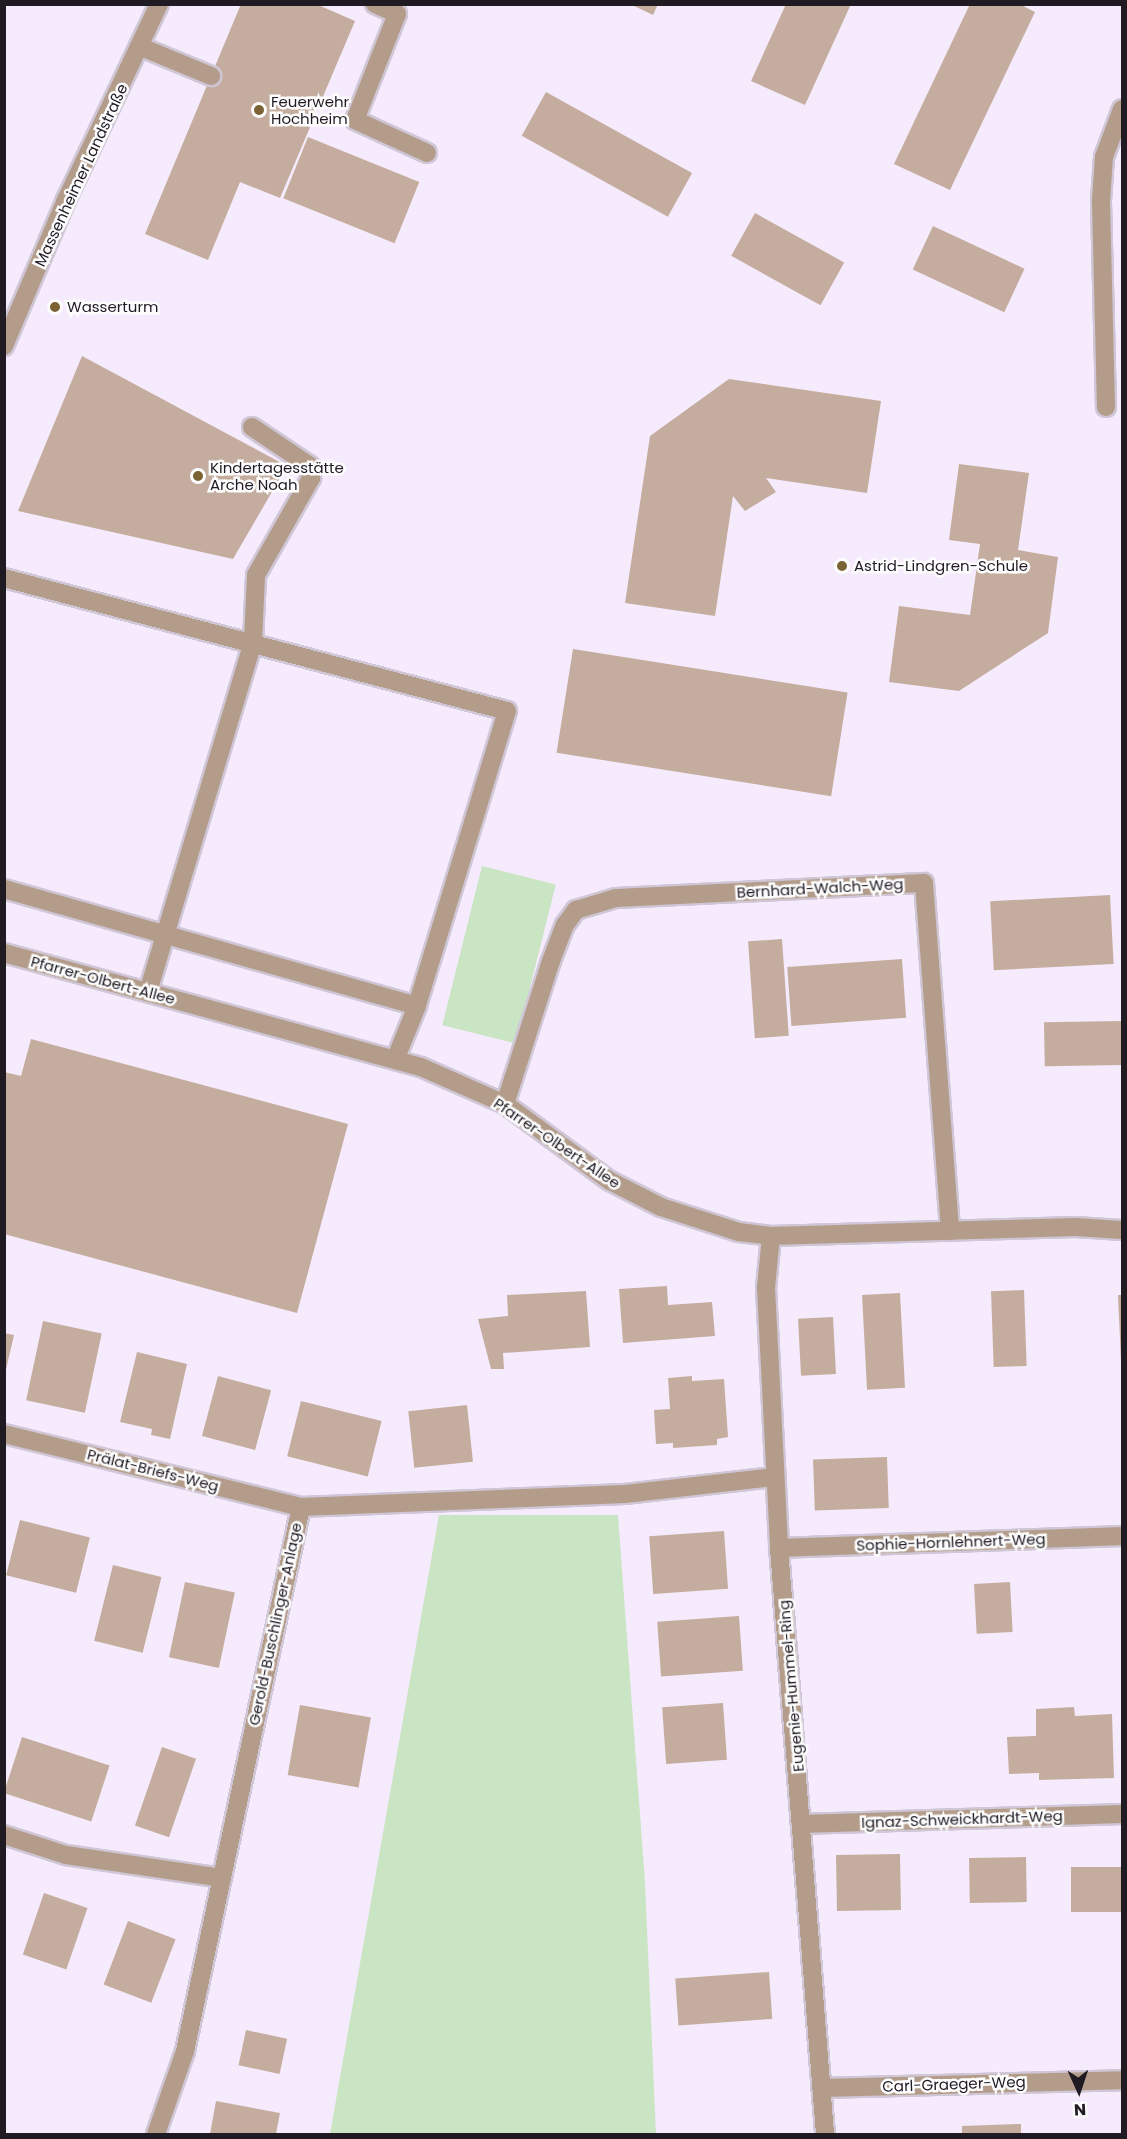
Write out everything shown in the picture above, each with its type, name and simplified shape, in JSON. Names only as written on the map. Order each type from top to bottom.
[{"type":"street","name":"Massenheimer Landstraße","points":[[4,346],[66,200],[141,48],[159,4]]},
{"type":"street","points":[[375,4],[397,14],[355,120],[427,153]]},
{"type":"street","points":[[141,48],[211,76]]},
{"type":"street","points":[[1107,407],[1101,200],[1104,157],[1122,109]]},
{"type":"street","points":[[148,992],[253,642],[256,575],[310,478],[310,466],[252,428]]},
{"type":"street","points":[[4,578],[507,711],[417,1006],[395,1060]]},
{"type":"street","name":"Bernhard-Walch-Weg","points":[[505,1104],[551,961],[565,925],[576,910],[616,898],[924,883],[950,1231]]},
{"type":"street","points":[[4,889],[417,1006]]},
{"type":"street","name":"Pfarrer-Olbert-Allee","points":[[4,953],[395,1060],[454,1080],[505,1104],[610,1181],[661,1207],[728,1229],[771,1236],[1075,1227],[1122,1230]]},
{"type":"street","name":"Eugenie-Hummel-Ring","points":[[771,1236],[766,1288],[779,1548],[802,1824],[802,1874],[825,2134]]},
{"type":"street","name":"Prälat-Briefs-Weg","points":[[4,1434],[301,1507]]},
{"type":"street","name":"Gerold-Buschlinger-Anlage","points":[[156,2134],[185,2051],[301,1507],[625,1494],[775,1477]]},
{"type":"street","name":"Sophie-Hornlehnert-Weg","points":[[779,1548],[1122,1536]]},
{"type":"street","name":"Ignaz-Schweickhardt-Weg","points":[[802,1824],[1122,1814]]},
{"type":"street","points":[[4,1835],[66,1855],[221,1878]]},
{"type":"street","name":"Carl-Graeger-Weg","points":[[822,2088],[1122,2080]]},
{"type":"green space","points":[[482,866],[556,884],[516,1044],[442,1025]]},
{"type":"green space","points":[[439,1515],[618,1515],[645,1882],[656,2134],[330,2134]]},
{"type":"building","points":[[241,4],[316,4],[355,21],[280,198],[240,182],[208,260],[145,234]]},
{"type":"building","points":[[630,4],[658,4],[653,15]]},
{"type":"building","points":[[786,4],[851,4],[805,105],[751,81]]},
{"type":"building","points":[[970,4],[1019,4],[1035,12],[950,190],[894,164]]},
{"type":"building","points":[[546,92],[692,173],[668,217],[522,136]]},
{"type":"building","points":[[308,137],[419,182],[395,243],[283,198]]},
{"type":"building","points":[[755,213],[844,262],[820,305],[731,256]]},
{"type":"building","points":[[933,226],[1025,269],[1004,312],[913,270]]},
{"type":"building","points":[[82,356],[287,466],[233,559],[18,511]]},
{"type":"building","points":[[729,379],[881,401],[867,493],[766,478],[776,492],[745,511],[733,496],[715,616],[625,603],[650,436]]},
{"type":"building","points":[[959,464],[1029,473],[1018,550],[1058,557],[1048,633],[959,691],[889,682],[899,606],[970,615],[980,544],[949,540]]},
{"type":"building","points":[[573,649],[848,692],[831,796],[557,753]]},
{"type":"building","points":[[1110,895],[1114,964],[994,970],[990,901]]},
{"type":"building","points":[[782,939],[789,1036],[755,1038],[748,941]]},
{"type":"building","points":[[902,959],[906,1018],[791,1026],[787,967]]},
{"type":"building","points":[[1121,1021],[1122,1065],[1045,1066],[1044,1022]]},
{"type":"building","points":[[31,1039],[348,1124],[297,1313],[4,1234],[4,1072],[21,1076]]},
{"type":"building","points":[[667,1286],[668,1305],[712,1302],[715,1336],[623,1343],[619,1289]]},
{"type":"building","points":[[1024,1290],[1027,1366],[994,1367],[991,1291]]},
{"type":"building","points":[[586,1291],[590,1347],[503,1353],[504,1369],[491,1369],[478,1319],[508,1316],[507,1295]]},
{"type":"building","points":[[900,1293],[905,1388],[867,1390],[862,1295]]},
{"type":"building","points":[[1118,1295],[1122,1295],[1122,1361],[1121,1361]]},
{"type":"building","points":[[833,1317],[836,1374],[801,1376],[798,1319]]},
{"type":"building","points":[[43,1321],[102,1333],[85,1413],[26,1400]]},
{"type":"building","points":[[4,1333],[14,1335],[5,1374],[4,1374]]},
{"type":"building","points":[[137,1352],[187,1364],[170,1439],[151,1435],[152,1429],[120,1422]]},
{"type":"building","points":[[218,1376],[271,1390],[255,1450],[202,1436]]},
{"type":"building","points":[[692,1376],[692,1381],[724,1379],[728,1437],[717,1439],[717,1445],[673,1448],[673,1443],[656,1444],[654,1410],[670,1409],[668,1378]]},
{"type":"building","points":[[301,1401],[382,1421],[368,1476],[287,1456]]},
{"type":"building","points":[[467,1405],[473,1462],[414,1468],[408,1411]]},
{"type":"building","points":[[887,1457],[889,1508],[815,1511],[813,1460]]},
{"type":"building","points":[[20,1520],[90,1537],[76,1593],[6,1575]]},
{"type":"building","points":[[724,1531],[728,1589],[653,1594],[649,1536]]},
{"type":"building","points":[[113,1565],[162,1577],[143,1653],[94,1641]]},
{"type":"building","points":[[185,1582],[235,1593],[219,1668],[169,1657]]},
{"type":"building","points":[[1010,1582],[1013,1632],[977,1634],[974,1584]]},
{"type":"building","points":[[739,1616],[743,1671],[661,1677],[657,1622]]},
{"type":"building","points":[[723,1703],[727,1760],[666,1764],[662,1707]]},
{"type":"building","points":[[300,1705],[371,1718],[359,1787],[288,1775]]},
{"type":"building","points":[[1074,1707],[1075,1716],[1112,1714],[1114,1778],[1039,1780],[1039,1773],[1009,1774],[1007,1737],[1036,1736],[1036,1709]]},
{"type":"building","points":[[22,1737],[109,1765],[91,1822],[4,1793]]},
{"type":"building","points":[[162,1747],[196,1759],[169,1837],[135,1825]]},
{"type":"building","points":[[900,1854],[901,1910],[837,1911],[836,1855]]},
{"type":"building","points":[[1026,1857],[1027,1902],[970,1903],[969,1858]]},
{"type":"building","points":[[1071,1867],[1122,1867],[1122,1912],[1071,1912]]},
{"type":"building","points":[[44,1893],[87,1908],[66,1969],[23,1954]]},
{"type":"building","points":[[128,1921],[176,1939],[151,2003],[104,1984]]},
{"type":"building","points":[[769,1972],[772,2019],[679,2025],[675,1979]]},
{"type":"building","points":[[246,2030],[287,2039],[280,2074],[239,2065]]},
{"type":"building","points":[[216,2101],[280,2113],[276,2134],[210,2134]]},
{"type":"building","points":[[1021,2124],[1021,2134],[962,2134],[962,2126]]},
{"type":"place","name":"Feuerwehr Hochheim","points":[[259,110]]},
{"type":"place","name":"Wasserturm","points":[[55,307]]},
{"type":"place","name":"Kindertagesstätte Arche Noah","points":[[198,476]]},
{"type":"place","name":"Astrid-Lindgren-Schule","points":[[842,566]]}]
